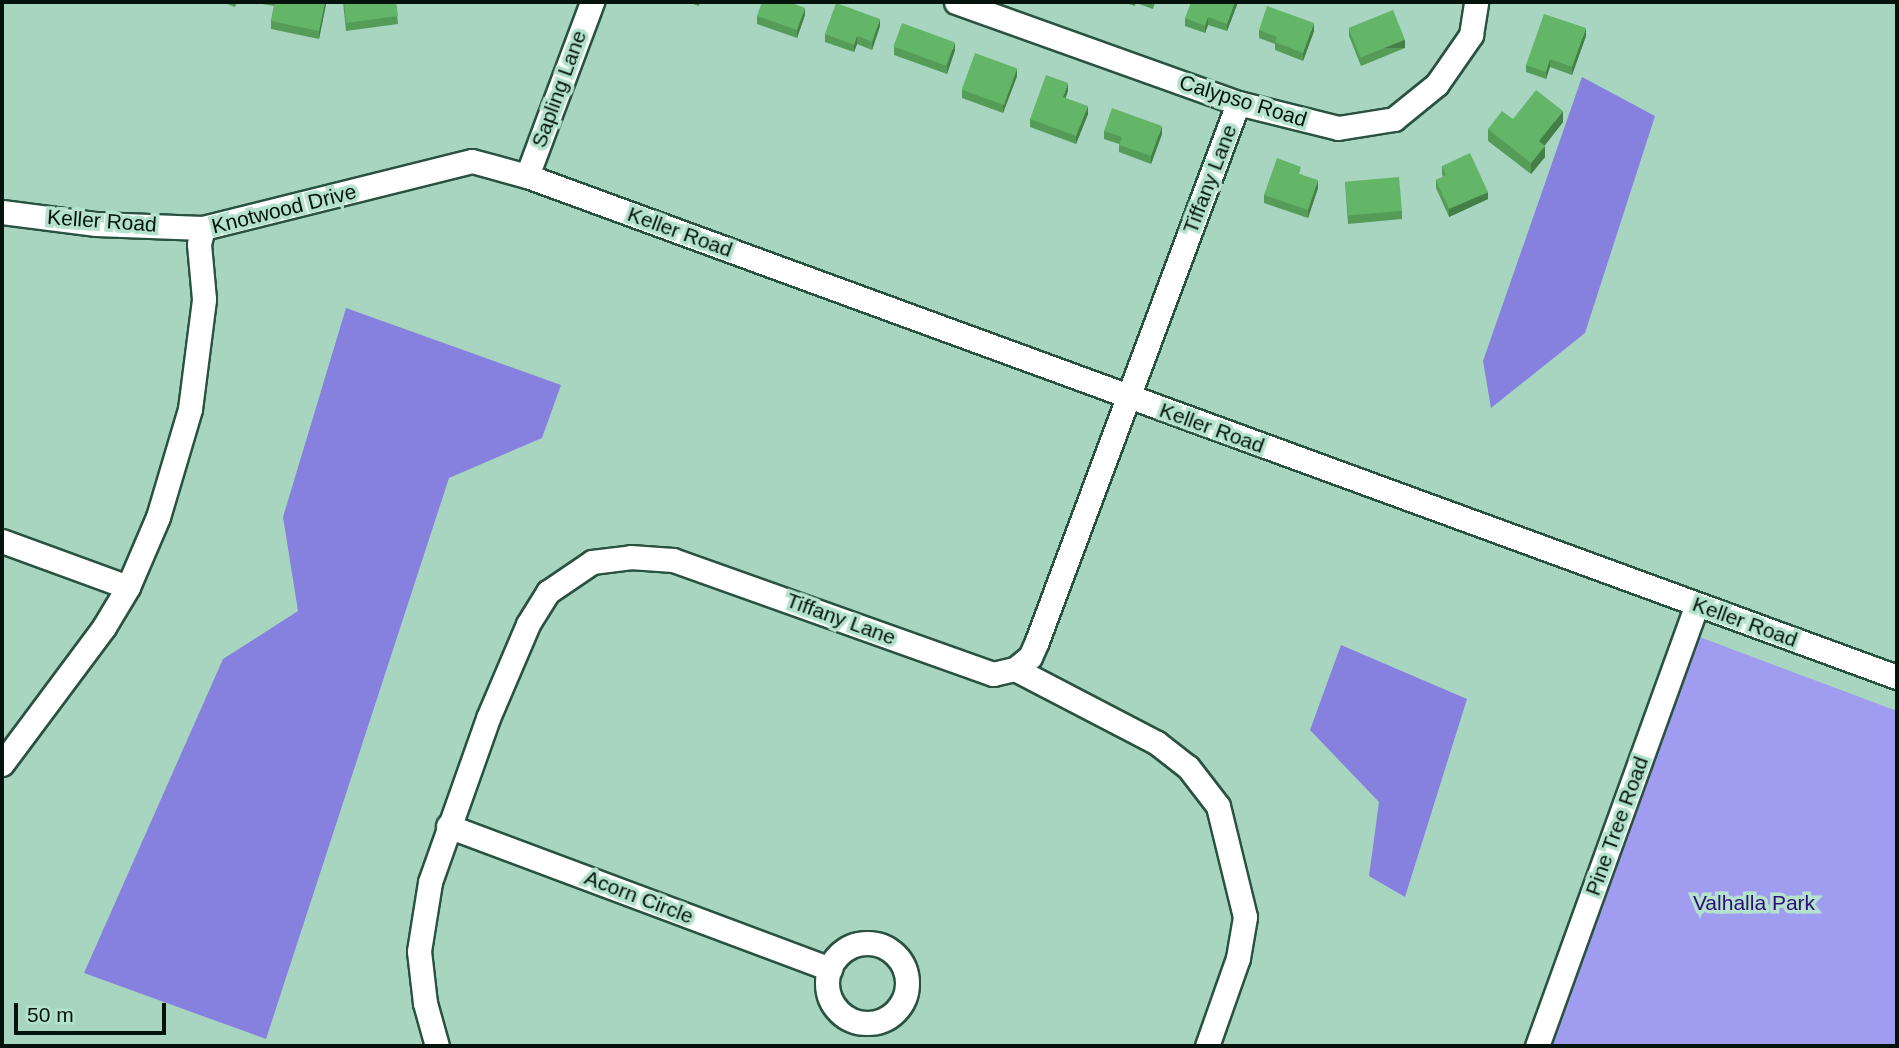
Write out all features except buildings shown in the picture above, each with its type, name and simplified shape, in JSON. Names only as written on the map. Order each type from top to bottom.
[{"type":"street","name":"Sapling Lane","points":[[527,176],[592,2]]},
{"type":"street","name":"Calypso Road","points":[[956,2],[1238,103],[1338,128],[1394,119],[1437,84],[1471,35],[1475,2]]},
{"type":"street","name":"Tiffany Lane","points":[[437,1046],[425,1003],[419,951],[430,882],[448,825],[528,624],[548,592],[592,562],[630,556],[673,560],[993,674],[1015,669],[1030,657],[1037,641],[1238,103]]},
{"type":"street","name":"Knotwood Drive","points":[[2,764],[75,671],[128,587],[163,505],[190,409],[204,299],[199,244],[203,228],[472,161],[527,176]]},
{"type":"street","name":"Keller Road","points":[[527,176],[1897,677]]},
{"type":"street","name":"Keller Road","points":[[2,212],[96,224],[203,228]]},
{"type":"street","points":[[2,541],[128,587]]},
{"type":"street","name":"Pine Tree Road","points":[[1538,1046],[1697,605]]},
{"type":"street","points":[[1015,669],[1157,743],[1188,768],[1219,806],[1245,916],[1238,958],[1207,1046]]},
{"type":"street","name":"Acorn Circle","points":[[448,825],[830,969]]},
{"type":"green space","name":"Valhalla Park","points":[[1697,636],[1897,711],[1897,1046],[1551,1046]]},
{"type":"shaded area","points":[[1582,77],[1655,116],[1585,333],[1491,408],[1483,361]]},
{"type":"shaded area","points":[[346,308],[561,385],[542,438],[449,478],[266,1039],[84,973],[223,659],[298,611],[283,517]]},
{"type":"shaded area","points":[[1341,645],[1467,699],[1405,897],[1369,876],[1379,802],[1310,730]]}]
